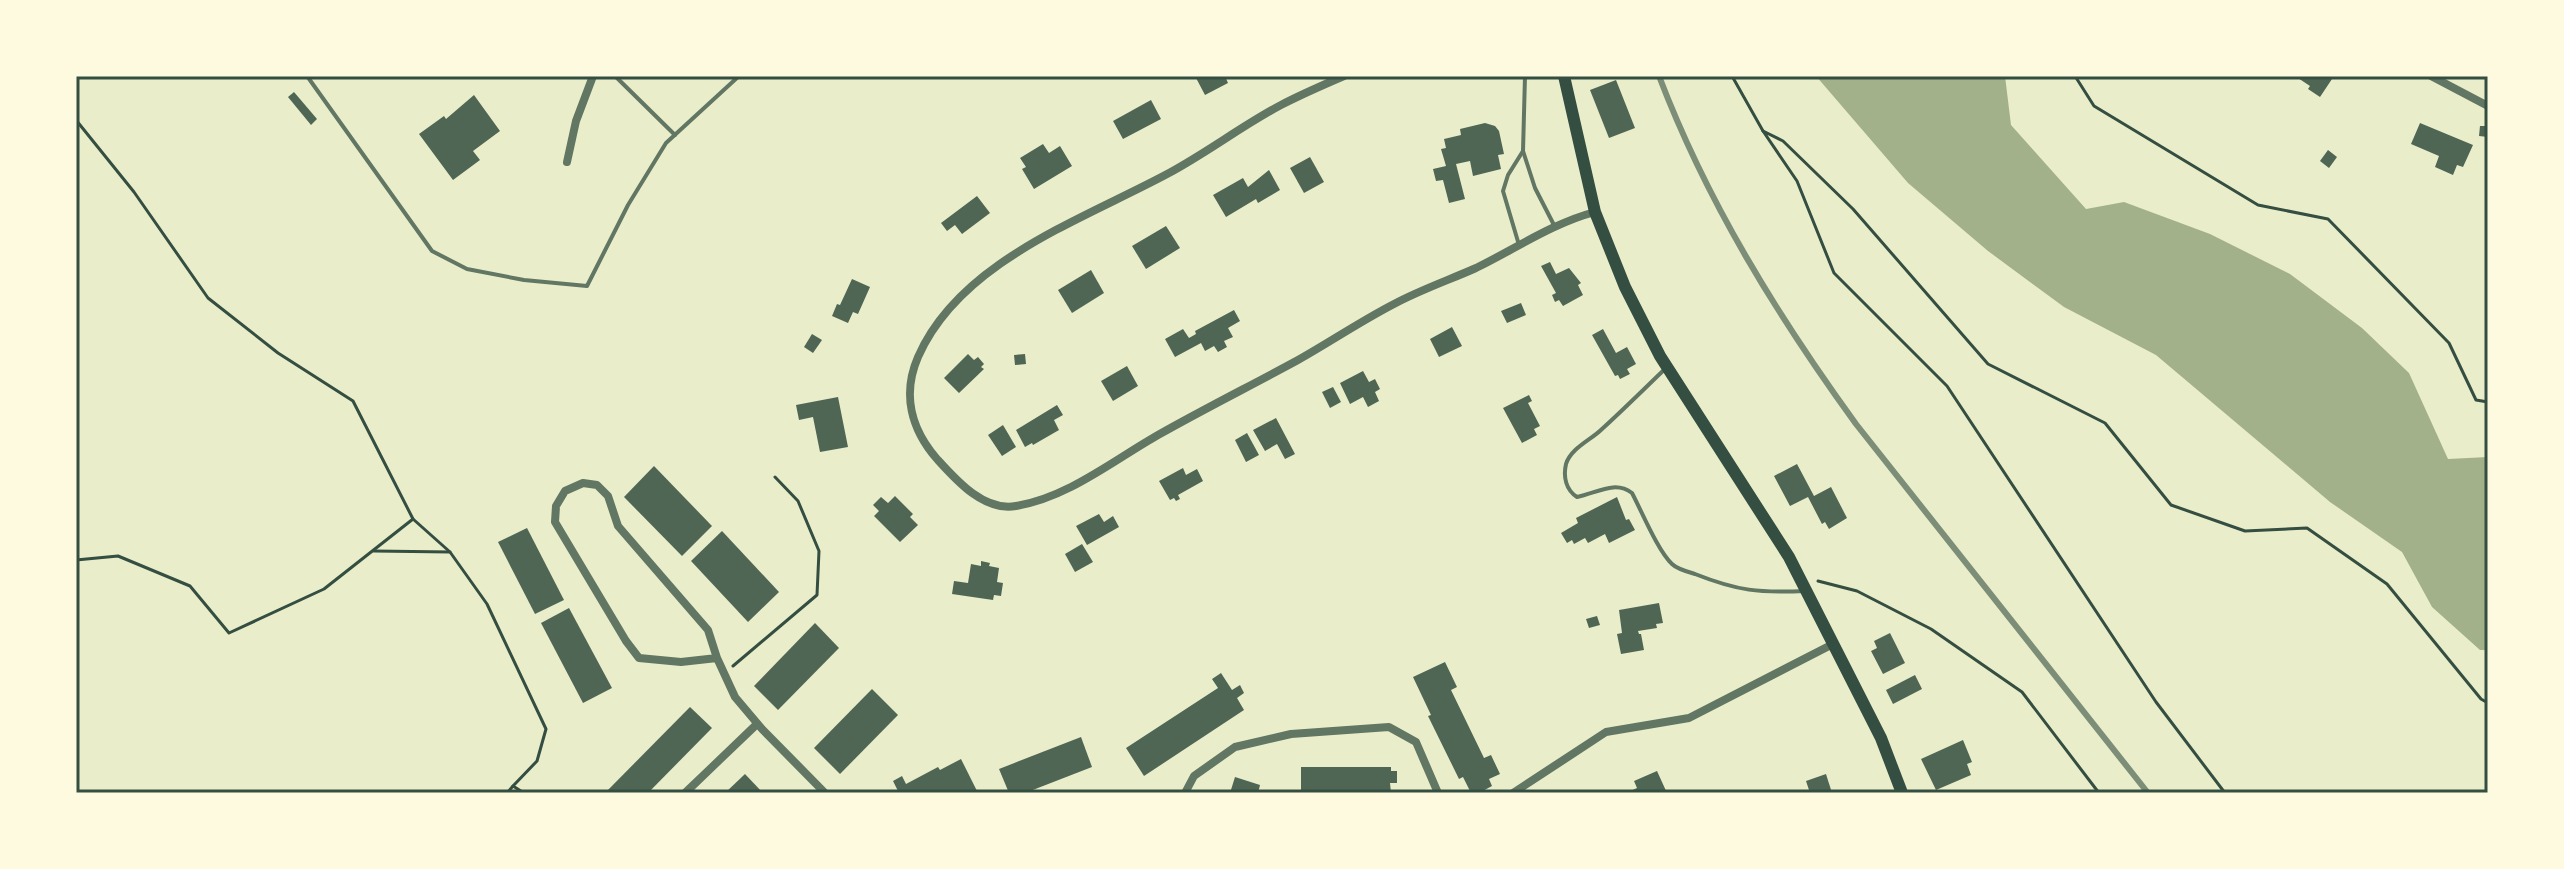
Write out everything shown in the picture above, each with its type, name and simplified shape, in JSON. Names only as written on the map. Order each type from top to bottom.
[{"type":"main road","points":[[1564,76],[1595,212],[1625,287],[1667,367],[1799,576],[1881,738],[1902,793]]},
{"type":"street","points":[[567,162],[576,121],[593,76]]},
{"type":"street","points":[[1344,76],[1279,106],[1175,170],[1037,241],[992,269],[957,297],[923,346],[912,371],[910,385],[911,414],[915,426],[929,450],[958,483],[997,506],[1011,507],[1070,487],[1394,304],[1595,212]]},
{"type":"street","points":[[2431,76],[2488,106]]},
{"type":"street","points":[[717,658],[681,662],[639,658],[555,522],[556,506],[565,491],[583,483],[597,485],[608,496],[618,526],[708,630],[735,697],[757,724],[825,793]]},
{"type":"street","points":[[1513,793],[1606,732],[1689,718],[1833,644]]},
{"type":"street","points":[[685,793],[757,724]]},
{"type":"street","points":[[1185,793],[1194,776],[1235,747],[1291,734],[1389,727],[1416,742],[1438,793]]},
{"type":"lane","points":[[307,76],[432,251],[467,269],[524,280],[587,286],[628,205],[666,143],[739,76]]},
{"type":"lane","points":[[615,76],[675,135]]},
{"type":"lane","points":[[1525,76],[1523,151],[1535,188],[1555,228]]},
{"type":"lane","points":[[1520,246],[1503,191],[1508,175],[1523,151]]},
{"type":"lane","points":[[1667,367],[1599,432],[1575,450],[1566,463],[1565,481],[1569,492],[1577,497],[1615,486],[1625,488],[1632,493],[1673,565],[1682,569],[1723,585],[1757,593],[1807,591]]},
{"type":"path","points":[[1732,76],[1763,131],[1797,181],[1834,273],[1947,386],[2156,702],[2225,793]]},
{"type":"path","points":[[2075,76],[2094,106],[2258,205],[2328,219],[2449,343],[2476,400],[2488,402]]},
{"type":"path","points":[[76,120],[134,192],[208,298],[278,353],[353,401],[413,519],[450,552],[487,604],[546,729],[537,761],[507,793]]},
{"type":"path","points":[[1763,131],[1783,141],[1853,209],[1988,364],[2105,423],[2171,505],[2245,531],[2307,528],[2387,584],[2481,699],[2488,703]]},
{"type":"path","points":[[724,673],[817,595],[819,551],[798,501],[775,477]]},
{"type":"path","points":[[76,560],[118,556],[190,586],[229,633],[324,589],[413,519]]},
{"type":"path","points":[[373,551],[450,552]]},
{"type":"path","points":[[1799,576],[1857,591],[1931,629],[2022,692],[2099,793]]},
{"type":"path","points":[[513,786],[524,793]]},
{"type":"shaded area","points":[[1816,76],[2005,76],[2011,125],[2086,209],[2124,202],[2210,234],[2290,274],[2362,328],[2409,373],[2448,459],[2488,457],[2488,650],[2480,650],[2432,607],[2402,552],[2330,502],[2156,355],[2064,307],[1988,251],[1908,183]]},
{"type":"building","points":[[1195,76],[1225,76],[1228,83],[1205,95]]},
{"type":"building","points":[[2295,76],[2334,76],[2320,97]]},
{"type":"building","points":[[1616,80],[1635,128],[1609,138],[1590,90]]},
{"type":"building","points":[[294,92],[317,119],[311,125],[288,97]]},
{"type":"building","points":[[474,95],[500,131],[473,151],[480,160],[453,180],[419,134],[444,116],[446,119]]},
{"type":"building","points":[[1151,100],[1161,119],[1123,139],[1113,121]]},
{"type":"building","points":[[1485,123],[1499,131],[1504,154],[1498,155],[1501,169],[1473,176],[1470,161],[1456,164],[1465,199],[1449,203],[1443,180],[1436,181],[1433,169],[1446,166],[1441,149],[1446,148],[1444,139],[1461,135],[1460,129]]},
{"type":"building","points":[[2420,123],[2473,145],[2463,167],[2457,165],[2453,175],[2435,167],[2439,156],[2411,144]]},
{"type":"building","points":[[2480,126],[2488,126],[2488,137],[2479,136]]},
{"type":"building","points":[[1043,144],[1049,153],[1060,146],[1072,166],[1034,189],[1022,169],[1026,167],[1020,158]]},
{"type":"building","points":[[2328,150],[2337,157],[2329,168],[2320,161]]},
{"type":"building","points":[[1310,157],[1324,182],[1304,193],[1290,168]]},
{"type":"building","points":[[1269,170],[1280,190],[1258,203],[1256,199],[1226,217],[1213,195],[1243,178],[1248,187]]},
{"type":"building","points":[[977,196],[990,213],[962,234],[955,225],[947,231],[941,223]]},
{"type":"building","points":[[1166,226],[1180,248],[1146,269],[1132,246]]},
{"type":"building","points":[[1550,262],[1556,274],[1569,268],[1581,283],[1578,285],[1583,295],[1563,306],[1559,300],[1555,302],[1552,295],[1556,293],[1541,266]]},
{"type":"building","points":[[1091,270],[1104,293],[1072,313],[1058,290]]},
{"type":"building","points":[[852,279],[870,287],[858,314],[853,312],[848,323],[832,316]]},
{"type":"building","points":[[1521,303],[1526,315],[1507,323],[1501,311]]},
{"type":"building","points":[[1234,310],[1240,321],[1228,328],[1233,337],[1224,341],[1227,347],[1218,352],[1214,346],[1205,351],[1201,343],[1175,357],[1165,339],[1183,329],[1189,338],[1196,334],[1195,331]]},
{"type":"building","points":[[1452,327],[1462,346],[1439,357],[1430,339]]},
{"type":"building","points":[[1603,329],[1616,353],[1627,347],[1636,364],[1627,369],[1630,374],[1620,379],[1618,375],[1615,376],[1592,335]]},
{"type":"building","points":[[812,334],[822,340],[813,353],[804,347]]},
{"type":"building","points":[[968,354],[974,360],[978,357],[984,369],[959,393],[944,378]]},
{"type":"building","points":[[1025,354],[1026,364],[1015,365],[1014,355]]},
{"type":"building","points":[[1127,366],[1138,386],[1113,401],[1101,381]]},
{"type":"building","points":[[1363,371],[1369,382],[1375,379],[1380,389],[1375,392],[1379,401],[1368,407],[1363,397],[1350,404],[1340,383]]},
{"type":"building","points":[[1333,387],[1341,402],[1330,408],[1322,392]]},
{"type":"building","points":[[1529,395],[1532,401],[1528,403],[1540,426],[1534,429],[1537,435],[1522,443],[1503,408]]},
{"type":"building","points":[[838,397],[848,447],[820,452],[813,417],[799,420],[796,405]]},
{"type":"building","points":[[1057,405],[1063,415],[1054,420],[1059,430],[1025,447],[1016,430]]},
{"type":"building","points":[[1276,418],[1295,454],[1285,459],[1277,444],[1265,451],[1253,430]]},
{"type":"building","points":[[1003,425],[1016,447],[1002,456],[988,435]]},
{"type":"building","points":[[1247,433],[1259,455],[1246,462],[1235,440]]},
{"type":"building","points":[[1797,464],[1814,496],[1831,487],[1847,518],[1829,529],[1825,522],[1822,524],[1808,497],[1790,506],[1774,476]]},
{"type":"building","points":[[654,466],[712,526],[682,556],[624,497]]},
{"type":"building","points":[[1183,468],[1186,475],[1197,469],[1203,481],[1178,495],[1180,499],[1170,500],[1159,481]]},
{"type":"building","points":[[895,496],[913,514],[910,517],[918,525],[900,542],[874,516],[879,511],[873,505],[881,497],[888,503]]},
{"type":"building","points":[[1617,497],[1626,520],[1629,519],[1635,530],[1609,543],[1605,534],[1588,543],[1585,538],[1574,544],[1572,540],[1567,543],[1561,533],[1578,523],[1576,518]]},
{"type":"building","points":[[1099,514],[1104,522],[1113,516],[1119,527],[1087,545],[1076,526]]},
{"type":"building","points":[[527,528],[564,600],[535,614],[498,542]]},
{"type":"building","points":[[722,531],[779,592],[748,622],[691,561]]},
{"type":"building","points":[[1082,544],[1093,562],[1075,572],[1065,554]]},
{"type":"building","points":[[981,561],[999,568],[997,582],[1003,583],[1001,596],[994,595],[993,600],[952,594],[954,581],[968,583],[971,564],[981,566]]},
{"type":"building","points":[[1659,603],[1663,623],[1656,624],[1657,628],[1638,631],[1644,650],[1621,654],[1617,634],[1622,633],[1619,610]]},
{"type":"building","points":[[569,608],[612,688],[583,703],[541,623]]},
{"type":"building","points":[[1597,616],[1600,625],[1589,628],[1586,619]]},
{"type":"building","points":[[815,623],[839,648],[778,710],[754,686]]},
{"type":"building","points":[[1890,633],[1905,663],[1883,674],[1871,651],[1877,648],[1874,641]]},
{"type":"building","points":[[1445,662],[1457,687],[1451,690],[1484,758],[1491,755],[1500,774],[1489,779],[1492,786],[1479,793],[1471,793],[1463,777],[1459,779],[1413,677]]},
{"type":"building","points":[[1221,673],[1232,690],[1240,685],[1244,693],[1237,698],[1244,710],[1144,776],[1126,748],[1218,688],[1212,679]]},
{"type":"building","points":[[1915,675],[1922,689],[1893,704],[1886,690]]},
{"type":"building","points":[[872,689],[898,715],[840,774],[814,748]]},
{"type":"building","points":[[690,707],[712,728],[648,793],[606,792]]},
{"type":"building","points":[[1081,737],[1092,767],[1025,793],[1009,793],[999,769]]},
{"type":"building","points":[[1963,740],[1972,762],[1967,764],[1971,775],[1936,790],[1921,759]]},
{"type":"building","points":[[961,759],[977,791],[893,793],[898,791],[893,781],[902,776],[906,784]]},
{"type":"building","points":[[1301,767],[1391,767],[1391,771],[1397,771],[1397,783],[1390,783],[1391,793],[1301,793]]},
{"type":"building","points":[[1657,771],[1667,793],[1626,793],[1637,788],[1634,781]]},
{"type":"building","points":[[745,774],[763,793],[725,793]]},
{"type":"building","points":[[1826,774],[1832,793],[1810,793],[1806,781]]},
{"type":"building","points":[[1235,777],[1260,785],[1258,793],[1230,793]]},
{"type":"railway","points":[[1659,76],[1722,213],[1772,299],[1827,383],[1856,424],[2148,793]]}]
